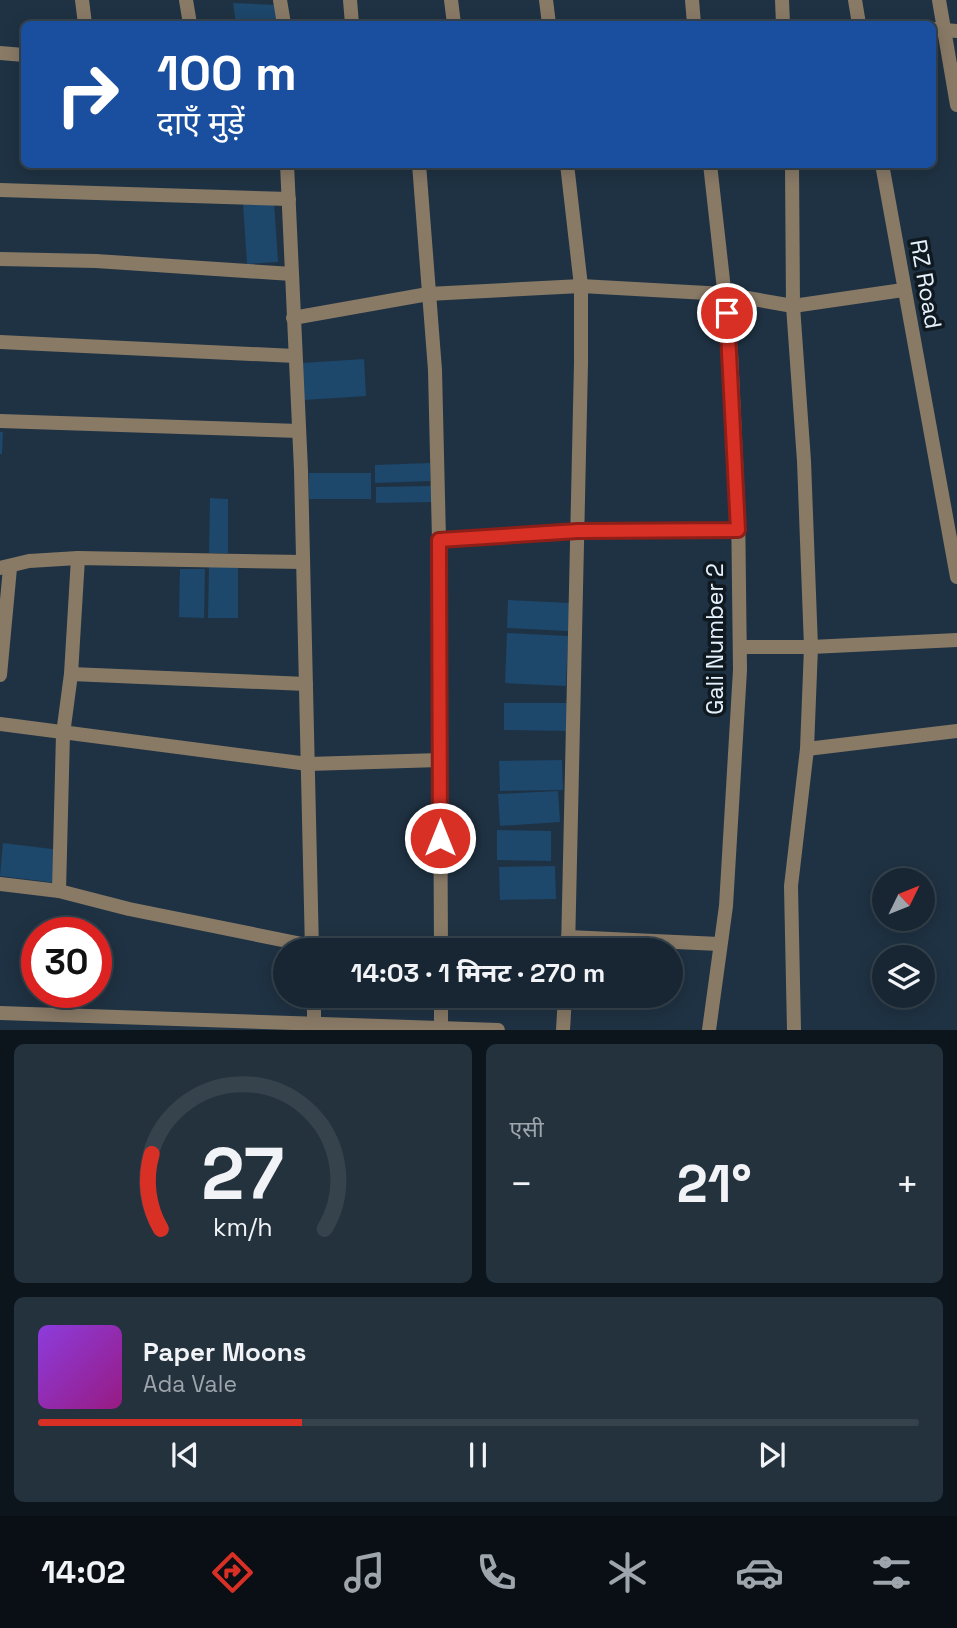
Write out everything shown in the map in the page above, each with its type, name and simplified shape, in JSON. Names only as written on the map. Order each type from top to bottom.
[{"type":"street","points":[[82,0],[85,21]]},
{"type":"street","points":[[187,0],[190,21]]},
{"type":"street","points":[[280,0],[284,21]]},
{"type":"street","points":[[350,0],[352,21]]},
{"type":"street","points":[[451,0],[454,21]]},
{"type":"street","points":[[546,0],[549,21]]},
{"type":"street","points":[[692,0],[694,21]]},
{"type":"street","points":[[782,0],[783,21]]},
{"type":"street","points":[[855,0],[858,21]]},
{"type":"street","points":[[939,0],[957,105]]},
{"type":"street","points":[[0,53],[21,55]]},
{"type":"street","points":[[287,168],[299,431],[312,938]]},
{"type":"street","points":[[419,168],[435,370],[439,540],[441,938]]},
{"type":"street","points":[[567,168],[581,286],[568,938]]},
{"type":"street","name":"Gali Number 2","points":[[709,1030],[726,905],[734,805],[740,647],[731,352],[710,168]]},
{"type":"street","points":[[792,168],[793,306],[804,461],[811,647],[807,749],[791,886],[794,1030]]},
{"type":"street","name":"RZ Road","points":[[883,168],[957,577]]},
{"type":"street","points":[[0,190],[289,200]]},
{"type":"street","points":[[0,259],[96,261],[292,274]]},
{"type":"street","points":[[293,318],[428,294],[581,286],[725,294],[793,306],[904,290]]},
{"type":"street","points":[[0,342],[295,356]]},
{"type":"street","points":[[0,421],[299,431]]},
{"type":"street","points":[[439,540],[578,531],[738,530]]},
{"type":"street","points":[[0,675],[5,568],[29,561],[78,558],[303,562]]},
{"type":"street","points":[[60,891],[63,734],[71,674],[78,558]]},
{"type":"street","points":[[740,647],[811,647],[957,640]]},
{"type":"street","points":[[71,674],[306,684]]},
{"type":"street","points":[[0,724],[308,764],[440,760]]},
{"type":"street","points":[[807,749],[957,731]]},
{"type":"street","points":[[0,884],[60,891],[129,909],[273,940]]},
{"type":"street","points":[[683,944],[719,944]]},
{"type":"street","points":[[314,1008],[314,1023]]},
{"type":"street","points":[[441,1008],[441,1026]]},
{"type":"street","points":[[563,1030],[564,1008]]},
{"type":"street","points":[[0,1013],[111,1023],[275,1026],[314,1023],[496,1029]]},
{"type":"building","points":[[233,3],[275,5],[278,21],[236,21]]},
{"type":"building","points":[[274,201],[278,262],[247,264],[243,203]]},
{"type":"building","points":[[364,359],[366,396],[304,400],[302,363]]},
{"type":"building","points":[[0,432],[3,432],[2,454],[0,454]]},
{"type":"building","points":[[430,463],[430,481],[375,483],[375,465]]},
{"type":"building","points":[[309,473],[371,473],[371,499],[309,499]]},
{"type":"building","points":[[432,486],[432,502],[376,503],[376,487]]},
{"type":"building","points":[[210,498],[228,499],[228,553],[209,553]]},
{"type":"building","points":[[209,566],[238,566],[238,618],[208,618]]},
{"type":"building","points":[[180,569],[205,569],[204,618],[179,617]]},
{"type":"building","points":[[508,600],[570,603],[568,631],[507,628]]},
{"type":"building","points":[[507,633],[568,636],[566,686],[505,683]]},
{"type":"building","points":[[504,703],[569,703],[569,731],[504,730]]},
{"type":"building","points":[[562,760],[563,790],[500,791],[499,761]]},
{"type":"building","points":[[558,791],[560,822],[500,826],[498,794]]},
{"type":"building","points":[[497,830],[551,831],[551,861],[497,860]]},
{"type":"building","points":[[3,843],[60,850],[57,883],[0,876]]},
{"type":"building","points":[[555,866],[556,899],[500,900],[499,867]]},
{"type":"route","points":[[440,838],[439,540],[578,531],[738,530],[727,313]]}]
